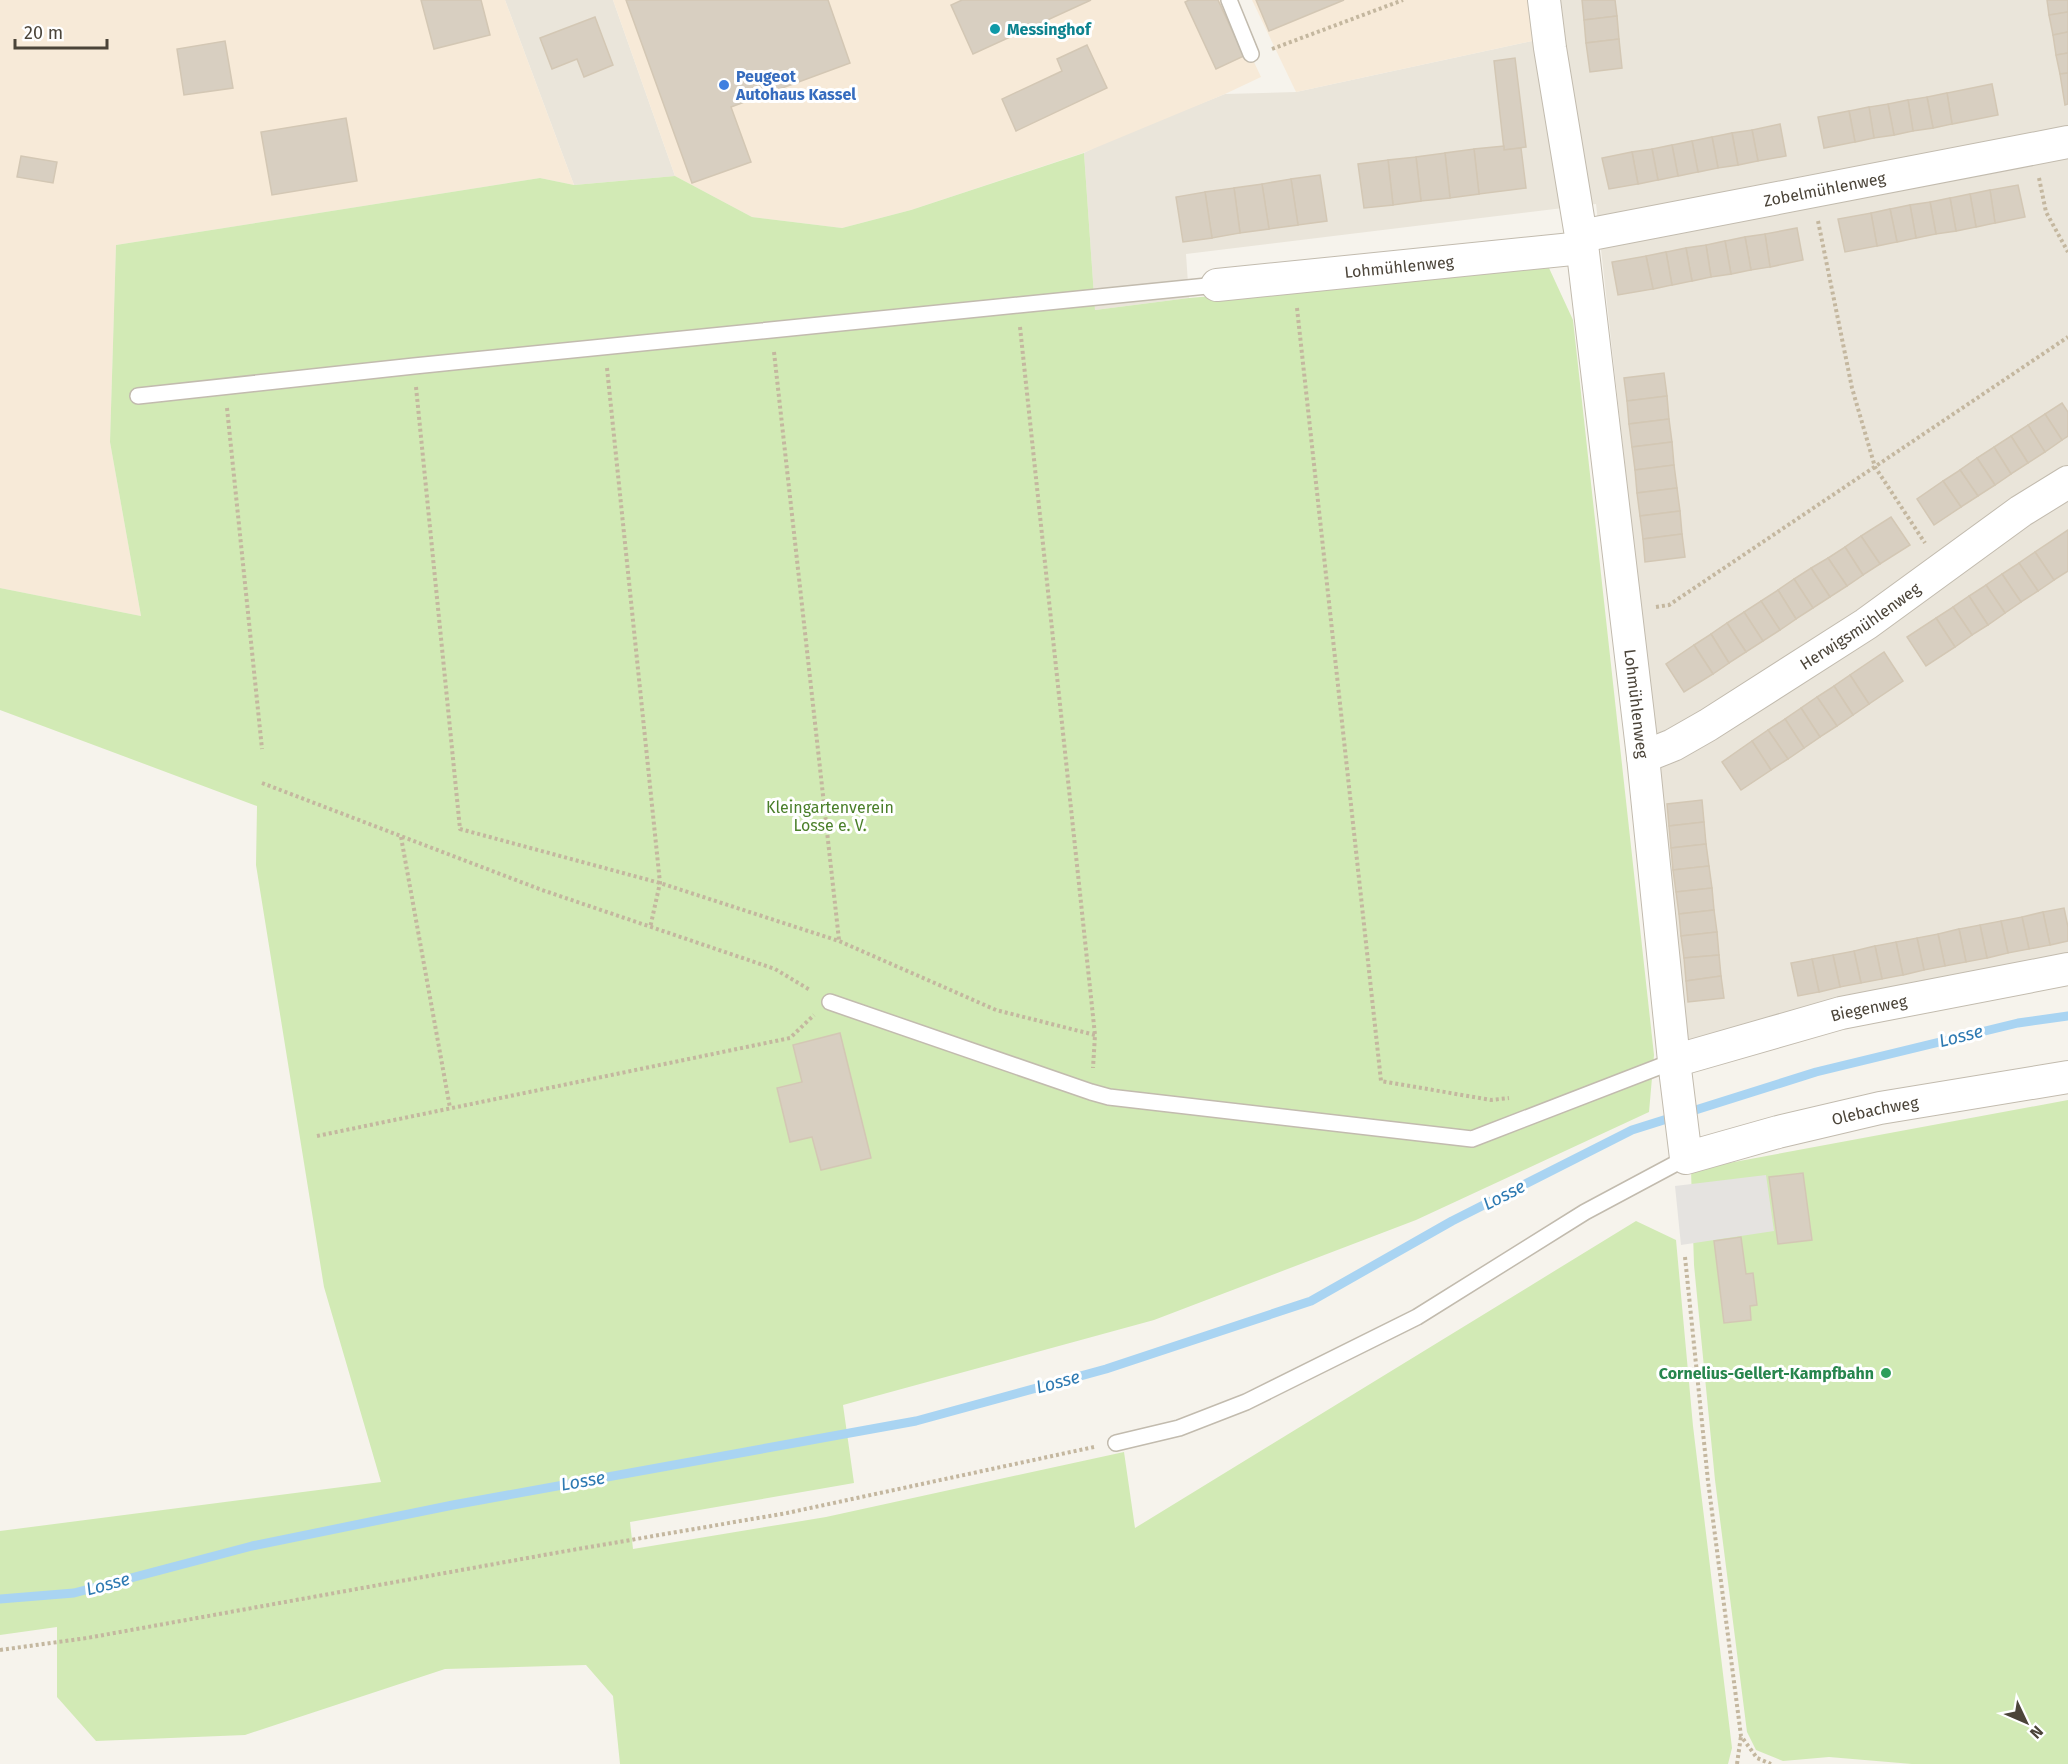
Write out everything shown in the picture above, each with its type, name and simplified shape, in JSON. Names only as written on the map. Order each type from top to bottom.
[{"type":"street","name":"Lohmühlenweg","points":[[1544,0],[1582,242],[1643,757],[1685,1150]]},
{"type":"street","name":"Zobelmühlenweg","points":[[1582,242],[1812,191],[2068,142]]},
{"type":"street","name":"Lohmühlenweg","points":[[1217,285],[1582,242]]},
{"type":"street","name":"Herwigsmühlenweg","points":[[1643,757],[1708,725],[1866,624],[2021,511],[2068,482]]},
{"type":"street","name":"Biegenweg","points":[[1675,1070],[1841,1013],[2068,969]]},
{"type":"street","name":"Olebachweg","points":[[1685,1150],[1778,1132],[1880,1108],[2068,1077]]},
{"type":"lane","points":[[1229,0],[1251,54]]},
{"type":"lane","points":[[138,396],[605,346],[1217,285]]},
{"type":"lane","points":[[830,1002],[1109,1097],[1472,1139],[1675,1070]]},
{"type":"lane","points":[[1116,1443],[1179,1428],[1246,1402],[1417,1317],[1685,1150]]},
{"type":"path","points":[[1251,54],[1275,48],[1403,0]]},
{"type":"path","points":[[2033,149],[2046,212],[2068,252]]},
{"type":"path","points":[[1812,191],[1852,388],[1875,466],[1942,569]]},
{"type":"path","points":[[1294,277],[1381,1081],[1491,1100],[1512,1098]]},
{"type":"path","points":[[1018,305],[1095,1035],[1091,1092]]},
{"type":"path","points":[[772,330],[839,941]]},
{"type":"path","points":[[1626,611],[1669,605],[2068,337]]},
{"type":"path","points":[[605,346],[660,883],[650,928]]},
{"type":"path","points":[[414,366],[460,829],[660,883],[839,941],[996,1010],[1095,1035]]},
{"type":"path","points":[[224,386],[262,748]]},
{"type":"path","points":[[262,783],[542,890],[775,969],[830,1002],[789,1038],[317,1136]]},
{"type":"path","points":[[401,836],[450,1108]]},
{"type":"path","points":[[1685,1257],[1708,1481],[1741,1736],[1737,1764]]},
{"type":"path","points":[[0,1650],[87,1638],[787,1513],[1116,1443]]},
{"type":"path","points":[[1741,1736],[1756,1758],[1772,1764]]},
{"type":"shaded area","points":[[0,0],[505,0],[574,185],[540,178],[116,245],[110,442],[141,616],[0,588]]},
{"type":"shaded area","points":[[505,0],[613,0],[675,176],[574,185]]},
{"type":"shaded area","points":[[613,0],[1225,0],[1261,77],[1083,153],[911,210],[842,228],[752,217],[675,176]]},
{"type":"shaded area","points":[[1252,0],[1529,0],[1532,41],[1296,92]]},
{"type":"shaded area","points":[[1529,0],[2068,0],[2068,981],[1956,1001],[1691,1064],[1596,204],[1186,254],[1189,298],[1095,310],[1084,153],[1109,140],[1225,94],[1296,92],[1532,41]]},
{"type":"shaded area","points":[[1766,1175],[1774,1231],[1681,1245],[1675,1186]]},
{"type":"green space","name":"Kleingartenverein Losse e. V.","points":[[1084,153],[1095,310],[1189,298],[1549,268],[1573,320],[1654,1055],[1649,1112],[1416,1220],[1154,1320],[843,1405],[854,1483],[630,1522],[633,1549],[826,1517],[1124,1452],[1135,1528],[1636,1221],[1676,1240],[1693,1426],[1732,1748],[1728,1764],[620,1764],[613,1696],[586,1665],[445,1669],[245,1735],[96,1741],[57,1697],[57,1627],[0,1635],[0,1531],[381,1482],[324,1287],[256,865],[257,806],[0,710],[0,588],[141,616],[110,442],[116,245],[540,178],[574,185],[675,176],[752,217],[842,228],[911,210]]},
{"type":"green space","name":"Cornelius-Gellert-Kampfbahn","points":[[2068,1100],[2068,1764],[1912,1764],[1829,1757],[1783,1761],[1756,1750],[1747,1732],[1715,1480],[1694,1265],[1691,1170]]},
{"type":"building","points":[[421,0],[481,0],[490,35],[434,49]]},
{"type":"building","name":"Peugeot Autohaus Kassel","points":[[626,0],[828,0],[850,63],[731,107],[751,162],[692,183]]},
{"type":"building","name":"Messinghof","points":[[962,0],[1091,0],[973,54],[951,5]]},
{"type":"building","points":[[1218,0],[1244,56],[1216,69],[1185,2]]},
{"type":"building","points":[[1256,0],[1344,0],[1269,31]]},
{"type":"building","points":[[1582,0],[1615,0],[1617,16],[1584,20]]},
{"type":"building","points":[[2047,0],[2068,0],[2068,12],[2049,15]]},
{"type":"building","points":[[2068,12],[2068,32],[2053,35],[2049,15]]},
{"type":"building","points":[[1617,16],[1619,39],[1586,43],[1584,20]]},
{"type":"building","points":[[595,17],[613,65],[584,77],[577,59],[552,69],[540,38]]},
{"type":"building","points":[[2068,32],[2068,53],[2056,55],[2053,35]]},
{"type":"building","points":[[1619,39],[1622,68],[1590,72],[1586,43]]},
{"type":"building","points":[[225,41],[233,88],[184,95],[177,49]]},
{"type":"building","points":[[1087,45],[1107,88],[1016,131],[1002,99],[1062,71],[1057,59]]},
{"type":"building","points":[[2068,53],[2068,73],[2060,74],[2056,55]]},
{"type":"building","points":[[1515,58],[1526,147],[1504,150],[1494,61]]},
{"type":"building","points":[[2068,73],[2068,104],[2065,105],[2060,74]]},
{"type":"building","points":[[1992,84],[1998,115],[1952,124],[1947,93]]},
{"type":"building","points":[[1947,93],[1952,124],[1933,128],[1927,97]]},
{"type":"building","points":[[1927,97],[1933,128],[1913,131],[1908,100]]},
{"type":"building","points":[[1908,100],[1913,131],[1894,135],[1888,104]]},
{"type":"building","points":[[1888,104],[1894,135],[1874,138],[1869,107]]},
{"type":"building","points":[[1869,107],[1874,138],[1855,142],[1849,111]]},
{"type":"building","points":[[1849,111],[1855,142],[1824,148],[1818,117]]},
{"type":"building","points":[[346,118],[357,181],[272,195],[261,132]]},
{"type":"building","points":[[1780,124],[1786,156],[1758,161],[1752,130]]},
{"type":"building","points":[[1752,130],[1758,161],[1738,165],[1732,133]]},
{"type":"building","points":[[1732,133],[1738,165],[1718,168],[1712,137]]},
{"type":"building","points":[[1712,137],[1718,168],[1698,172],[1692,141]]},
{"type":"building","points":[[1692,141],[1698,172],[1678,176],[1672,145]]},
{"type":"building","points":[[1672,145],[1678,176],[1658,180],[1652,149]]},
{"type":"building","points":[[1504,146],[1504,150],[1521,148],[1526,188],[1479,194],[1474,149]]},
{"type":"building","points":[[1474,149],[1479,194],[1450,198],[1445,153]]},
{"type":"building","points":[[1652,149],[1658,180],[1638,184],[1632,152]]},
{"type":"building","points":[[1632,152],[1638,184],[1609,189],[1602,158]]},
{"type":"building","points":[[1445,153],[1450,198],[1421,201],[1416,157]]},
{"type":"building","points":[[21,156],[57,162],[53,183],[17,177]]},
{"type":"building","points":[[1416,157],[1421,201],[1393,205],[1388,160]]},
{"type":"building","points":[[1388,160],[1393,205],[1364,208],[1358,164]]},
{"type":"building","points":[[1320,175],[1327,221],[1298,225],[1291,179]]},
{"type":"building","points":[[1291,179],[1298,225],[1269,229],[1262,184]]},
{"type":"building","points":[[1262,184],[1269,229],[1240,233],[1234,188]]},
{"type":"building","points":[[2018,185],[2025,217],[1995,223],[1990,190]]},
{"type":"building","points":[[1234,188],[1240,233],[1212,238],[1205,192]]},
{"type":"building","points":[[1990,190],[1995,223],[1976,227],[1970,194]]},
{"type":"building","points":[[1205,192],[1212,238],[1183,242],[1176,197]]},
{"type":"building","points":[[1970,194],[1976,227],[1956,231],[1950,198]]},
{"type":"building","points":[[1950,198],[1956,231],[1936,234],[1930,202]]},
{"type":"building","points":[[1930,202],[1936,234],[1916,238],[1910,205]]},
{"type":"building","points":[[1910,205],[1916,238],[1897,242],[1890,209]]},
{"type":"building","points":[[1890,209],[1897,242],[1877,246],[1871,213]]},
{"type":"building","points":[[1871,213],[1877,246],[1845,252],[1838,219]]},
{"type":"building","points":[[1797,228],[1803,260],[1770,267],[1765,234]]},
{"type":"building","points":[[1765,234],[1770,267],[1751,270],[1745,237]]},
{"type":"building","points":[[1745,237],[1751,270],[1731,274],[1725,241]]},
{"type":"building","points":[[1725,241],[1731,274],[1711,277],[1706,245]]},
{"type":"building","points":[[1706,245],[1711,277],[1692,281],[1686,248]]},
{"type":"building","points":[[1686,248],[1692,281],[1672,285],[1666,252]]},
{"type":"building","points":[[1666,252],[1672,285],[1653,289],[1646,256]]},
{"type":"building","points":[[1646,256],[1653,289],[1618,295],[1612,262]]},
{"type":"building","points":[[1664,373],[1667,396],[1627,401],[1624,378]]},
{"type":"building","points":[[1667,396],[1669,419],[1629,424],[1627,401]]},
{"type":"building","points":[[2062,403],[2068,412],[2068,436],[2062,440],[2045,414]]},
{"type":"building","points":[[2045,414],[2062,440],[2045,452],[2028,425]]},
{"type":"building","points":[[1669,419],[1672,442],[1632,447],[1629,424]]},
{"type":"building","points":[[2028,425],[2045,452],[2028,463],[2011,436]]},
{"type":"building","points":[[2011,436],[2028,463],[2011,474],[1994,447]]},
{"type":"building","points":[[1672,442],[1674,465],[1635,470],[1632,447]]},
{"type":"building","points":[[1994,447],[2011,474],[1995,485],[1977,458]]},
{"type":"building","points":[[1977,458],[1995,485],[1978,496],[1960,470]]},
{"type":"building","points":[[1674,465],[1677,488],[1637,493],[1635,470]]},
{"type":"building","points":[[1960,470],[1978,496],[1961,507],[1943,481]]},
{"type":"building","points":[[1943,481],[1961,507],[1934,525],[1917,499]]},
{"type":"building","points":[[1677,488],[1680,511],[1640,516],[1637,493]]},
{"type":"building","points":[[1680,511],[1682,534],[1643,539],[1640,516]]},
{"type":"building","points":[[1891,517],[1910,545],[1880,564],[1861,536]]},
{"type":"building","points":[[2068,530],[2068,571],[2054,580],[2035,552]]},
{"type":"building","points":[[1682,534],[1685,557],[1645,562],[1643,539]]},
{"type":"building","points":[[1861,536],[1880,564],[1863,575],[1845,547]]},
{"type":"building","points":[[1845,547],[1863,575],[1847,586],[1828,558]]},
{"type":"building","points":[[2035,552],[2054,580],[2038,591],[2019,563]]},
{"type":"building","points":[[1828,558],[1847,586],[1830,597],[1811,568]]},
{"type":"building","points":[[2019,563],[2038,591],[2021,602],[2002,574]]},
{"type":"building","points":[[1811,568],[1830,597],[1813,608],[1794,579]]},
{"type":"building","points":[[2002,574],[2021,602],[2005,613],[1986,585]]},
{"type":"building","points":[[1794,579],[1813,608],[1796,619],[1778,590]]},
{"type":"building","points":[[1986,585],[2005,613],[1988,625],[1969,596]]},
{"type":"building","points":[[1778,590],[1796,619],[1780,630],[1761,601]]},
{"type":"building","points":[[1969,596],[1988,625],[1972,635],[1953,607]]},
{"type":"building","points":[[1761,601],[1780,630],[1763,641],[1744,612]]},
{"type":"building","points":[[1953,607],[1972,635],[1955,647],[1936,618]]},
{"type":"building","points":[[1744,612],[1763,641],[1746,652],[1727,623]]},
{"type":"building","points":[[1936,618],[1955,647],[1926,666],[1907,637]]},
{"type":"building","points":[[1727,623],[1746,652],[1729,663],[1711,634]]},
{"type":"building","points":[[1711,634],[1729,663],[1713,674],[1694,645]]},
{"type":"building","points":[[1694,645],[1713,674],[1684,692],[1666,664]]},
{"type":"building","points":[[1884,652],[1903,681],[1869,704],[1850,675]]},
{"type":"building","points":[[1850,675],[1869,704],[1853,715],[1834,686]]},
{"type":"building","points":[[1834,686],[1853,715],[1837,726],[1817,697]]},
{"type":"building","points":[[1817,697],[1837,726],[1820,737],[1801,708]]},
{"type":"building","points":[[1801,708],[1820,737],[1804,748],[1785,719]]},
{"type":"building","points":[[1785,719],[1804,748],[1788,759],[1768,730]]},
{"type":"building","points":[[1768,730],[1788,759],[1771,770],[1752,741]]},
{"type":"building","points":[[1752,741],[1771,770],[1741,790],[1722,762]]},
{"type":"building","points":[[1702,800],[1704,822],[1669,826],[1667,804]]},
{"type":"building","points":[[1704,822],[1706,844],[1671,848],[1669,826]]},
{"type":"building","points":[[1706,844],[1709,866],[1673,870],[1671,848]]},
{"type":"building","points":[[1709,866],[1712,888],[1676,892],[1673,870]]},
{"type":"building","points":[[1712,888],[1714,910],[1679,914],[1676,892]]},
{"type":"building","points":[[2064,908],[2068,941],[2050,945],[2043,912]]},
{"type":"building","points":[[1714,910],[1717,932],[1681,936],[1679,914]]},
{"type":"building","points":[[2043,912],[2050,945],[2029,949],[2022,917]]},
{"type":"building","points":[[2022,917],[2029,949],[2008,953],[2001,921]]},
{"type":"building","points":[[2001,921],[2008,953],[1987,958],[1980,925]]},
{"type":"building","points":[[1980,925],[1987,958],[1966,962],[1959,929]]},
{"type":"building","points":[[1959,929],[1966,962],[1945,966],[1938,934]]},
{"type":"building","points":[[1717,932],[1719,955],[1684,958],[1681,936]]},
{"type":"building","points":[[1938,934],[1945,966],[1924,970],[1917,938]]},
{"type":"building","points":[[1917,938],[1924,970],[1903,975],[1896,942]]},
{"type":"building","points":[[1896,942],[1903,975],[1882,979],[1875,946]]},
{"type":"building","points":[[1875,946],[1882,979],[1861,983],[1854,951]]},
{"type":"building","points":[[1854,951],[1861,983],[1840,987],[1833,955]]},
{"type":"building","points":[[1719,955],[1721,976],[1686,981],[1684,958]]},
{"type":"building","points":[[1833,955],[1840,987],[1819,992],[1812,959]]},
{"type":"building","points":[[1812,959],[1819,992],[1798,996],[1791,963]]},
{"type":"building","points":[[1721,976],[1724,998],[1688,1002],[1686,981]]},
{"type":"building","points":[[840,1033],[871,1158],[821,1170],[812,1137],[790,1142],[777,1088],[802,1082],[793,1045]]},
{"type":"building","points":[[1803,1173],[1812,1240],[1778,1244],[1769,1177]]},
{"type":"building","points":[[1741,1237],[1746,1274],[1753,1273],[1757,1305],[1750,1306],[1751,1320],[1724,1323],[1714,1241]]},
{"type":"waterway","name":"Losse","points":[[0,1599],[74,1593],[252,1546],[453,1505],[916,1421],[1106,1369],[1311,1301],[1452,1221],[1632,1130],[1816,1072],[2018,1023],[2068,1016]]},
{"type":"place","name":"Messinghof","points":[[995,29]]},
{"type":"place","name":"Peugeot Autohaus Kassel","points":[[724,85]]},
{"type":"place","name":"Cornelius-Gellert-Kampfbahn","points":[[1886,1373]]}]
